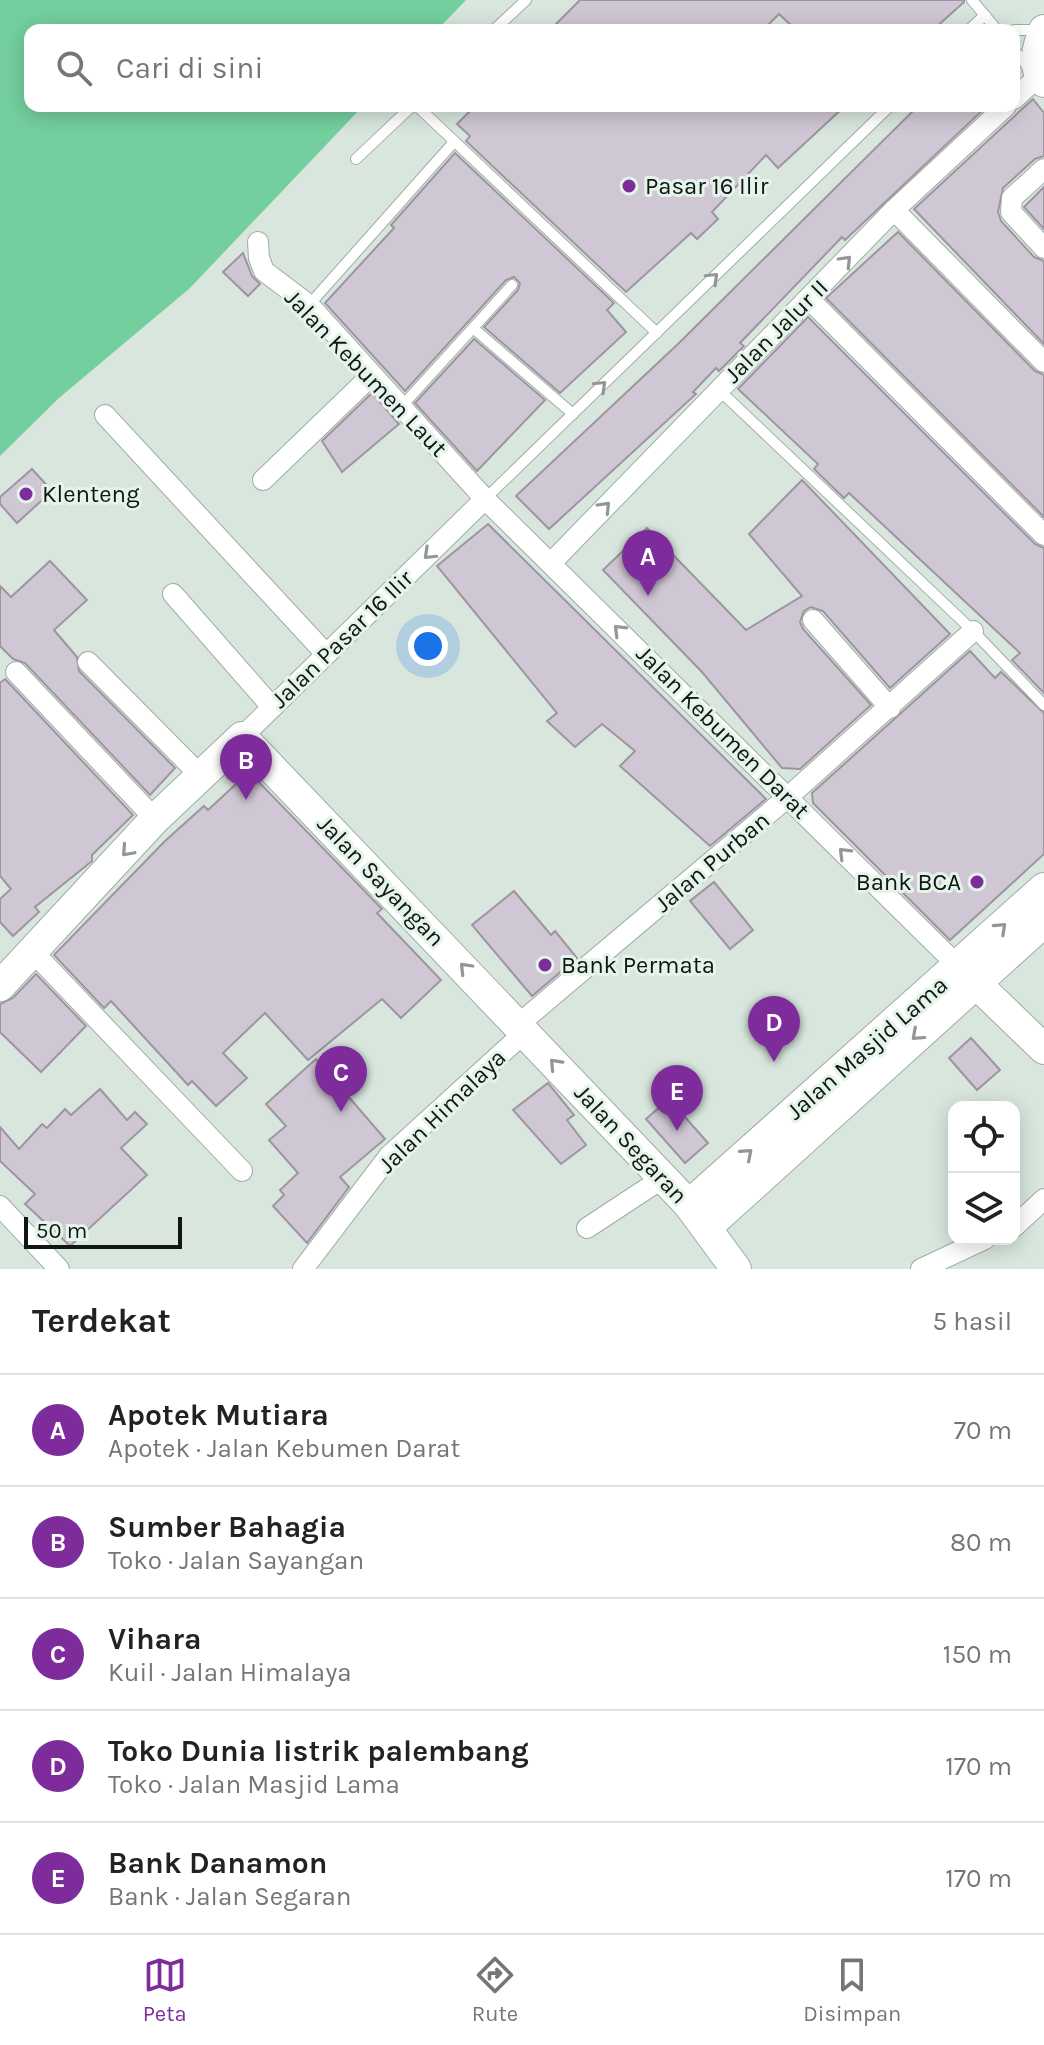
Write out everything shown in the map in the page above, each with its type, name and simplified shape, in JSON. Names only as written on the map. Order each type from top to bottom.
[{"type":"street","points":[[1020,95],[1042,79],[1036,52],[1044,30]]},
{"type":"street","name":"Jalan Jalur II","points":[[551,563],[894,210],[1000,112]]},
{"type":"street","points":[[1044,169],[1012,198],[1011,212],[1044,248]]},
{"type":"street","points":[[894,210],[1044,362]]},
{"type":"street","name":"Jalan Kebumen Laut","points":[[258,242],[264,271],[309,305],[485,499]]},
{"type":"street","points":[[809,299],[1044,535]]},
{"type":"street","points":[[263,480],[372,375]]},
{"type":"street","points":[[105,415],[326,654]]},
{"type":"street","name":"Jalan Kebumen Darat","points":[[485,499],[967,975]]},
{"type":"street","name":"Jalan Pasar 16 Ilir","points":[[1,985],[34,953],[155,819],[202,777],[485,499]]},
{"type":"street","points":[[173,594],[272,707]]},
{"type":"street","points":[[813,620],[890,708]]},
{"type":"street","name":"Jalan Purban","points":[[522,1028],[890,708],[973,631]]},
{"type":"street","points":[[88,662],[202,777]]},
{"type":"street","points":[[16,672],[155,819]]},
{"type":"street","name":"Jalan Sayangan","points":[[242,737],[522,1028]]},
{"type":"street","name":"Jalan Masjid Lama","points":[[698,1216],[967,975],[1044,888]]},
{"type":"street","points":[[1044,922],[967,975],[1044,1049]]},
{"type":"street","points":[[34,953],[242,1171]]},
{"type":"street","name":"Jalan Segaran","points":[[522,1028],[698,1216],[736,1269]]},
{"type":"street","name":"Jalan Himalaya","points":[[303,1269],[389,1156],[522,1028]]},
{"type":"street","points":[[587,1228],[663,1178]]},
{"type":"street","points":[[1020,1221],[1044,1199]]},
{"type":"street","points":[[0,1206],[59,1269]]},
{"type":"street","points":[[921,1269],[972,1245]]},
{"type":"lane","points":[[500,24],[526,0]]},
{"type":"lane","points":[[972,0],[992,24]]},
{"type":"lane","points":[[975,24],[985,15]]},
{"type":"lane","points":[[1020,30],[1044,30]]},
{"type":"lane","points":[[1020,56],[1042,79]]},
{"type":"lane","points":[[356,159],[408,112]]},
{"type":"lane","points":[[421,112],[657,333]]},
{"type":"lane","points":[[485,499],[884,112]]},
{"type":"lane","points":[[309,305],[453,143]]},
{"type":"lane","points":[[401,407],[512,285]]},
{"type":"lane","points":[[473,328],[573,414]]},
{"type":"lane","points":[[718,389],[973,631],[1044,705]]},
{"type":"shaded area","points":[[0,0],[466,0],[443,24],[24,24],[24,112],[357,112],[190,288],[59,398],[0,456]]},
{"type":"building","points":[[580,0],[964,0],[940,24],[790,24],[779,14],[769,24],[556,24]]},
{"type":"building","points":[[1033,99],[1044,113],[1044,156],[1035,159],[1003,188],[998,212],[1001,221],[1034,257],[1044,261],[1044,344],[914,209]]},
{"type":"building","name":"Pasar 16 Ilir","points":[[469,112],[839,112],[778,168],[766,155],[712,212],[718,219],[697,239],[691,233],[626,292],[466,141],[470,136],[457,124]]},
{"type":"building","points":[[912,112],[981,112],[845,240],[842,237],[740,343],[744,346],[719,371],[716,368],[693,392],[696,394],[549,529],[516,496],[679,343]]},
{"type":"building","points":[[455,153],[614,303],[607,310],[626,332],[560,393],[484,327],[518,290],[520,283],[514,277],[506,280],[405,391],[325,303],[394,228],[391,225]]},
{"type":"building","points":[[1044,187],[1044,229],[1024,207]]},
{"type":"building","points":[[898,232],[1035,371],[1044,375],[1044,517],[826,298]]},
{"type":"building","points":[[243,253],[252,276],[260,284],[248,296],[223,272]]},
{"type":"building","points":[[808,317],[1035,544],[1044,548],[1044,693],[1012,660],[1020,653],[849,493],[844,498],[814,469],[818,464],[738,389]]},
{"type":"building","points":[[474,339],[545,400],[477,471],[415,403]]},
{"type":"building","points":[[372,393],[399,424],[342,472],[322,441]]},
{"type":"building","name":"Klenteng","points":[[32,469],[52,491],[17,523],[0,504],[0,497]]},
{"type":"building","points":[[802,480],[950,634],[890,688],[823,611],[811,607],[804,611],[800,622],[803,629],[871,705],[800,769],[782,768],[702,672],[603,570],[647,528],[746,630],[802,596],[749,534]]},
{"type":"building","points":[[488,524],[766,799],[710,846],[620,766],[635,751],[602,724],[575,747],[547,721],[557,713],[437,566]]},
{"type":"building","points":[[50,561],[87,600],[54,630],[77,657],[79,671],[175,768],[150,795],[25,663],[13,659],[0,646],[0,586],[11,597]]},
{"type":"building","points":[[970,651],[995,678],[1001,672],[1044,713],[1044,854],[950,940],[813,803],[812,793]]},
{"type":"building","points":[[5,679],[133,815],[92,855],[92,861],[35,907],[39,912],[13,936],[0,922],[0,899],[11,889],[0,876],[0,683]]},
{"type":"building","points":[[249,772],[382,909],[377,913],[441,980],[401,1018],[382,999],[308,1060],[265,1013],[223,1053],[247,1078],[216,1106],[192,1081],[188,1085],[111,1001],[104,1008],[54,955],[165,841],[204,806],[208,810]]},
{"type":"building","points":[[714,882],[753,930],[730,949],[690,901]]},
{"type":"building","points":[[514,891],[551,935],[555,931],[577,958],[532,996],[472,925]]},
{"type":"building","points":[[36,974],[86,1026],[41,1072],[0,1032],[0,1004],[13,998]]},
{"type":"building","points":[[971,1038],[1000,1070],[977,1090],[949,1058]]},
{"type":"building","points":[[316,1059],[385,1139],[340,1177],[349,1187],[307,1243],[273,1206],[284,1195],[280,1190],[298,1173],[269,1140],[286,1126],[266,1104]]},
{"type":"building","points":[[548,1083],[574,1115],[567,1120],[586,1145],[561,1164],[513,1110]]},
{"type":"building","points":[[100,1089],[127,1120],[135,1112],[147,1124],[121,1148],[147,1175],[70,1246],[25,1204],[35,1194],[0,1161],[0,1127],[19,1149],[42,1124],[47,1128],[65,1109],[71,1115]]},
{"type":"building","points":[[669,1099],[708,1143],[685,1163],[646,1119]]},
{"type":"place","name":"Pasar 16 Ilir","points":[[629,186]]},
{"type":"place","name":"Klenteng","points":[[26,494]]},
{"type":"place","name":"Apotek Mutiara","points":[[648,596]]},
{"type":"place","name":"Sumber Bahagia","points":[[246,800]]},
{"type":"place","name":"Bank BCA","points":[[977,882]]},
{"type":"place","name":"Bank Permata","points":[[545,965]]},
{"type":"place","name":"Toko Dunia listrik palembang","points":[[774,1062]]},
{"type":"place","name":"Vihara","points":[[341,1112]]},
{"type":"place","name":"Bank Danamon","points":[[677,1131]]}]
